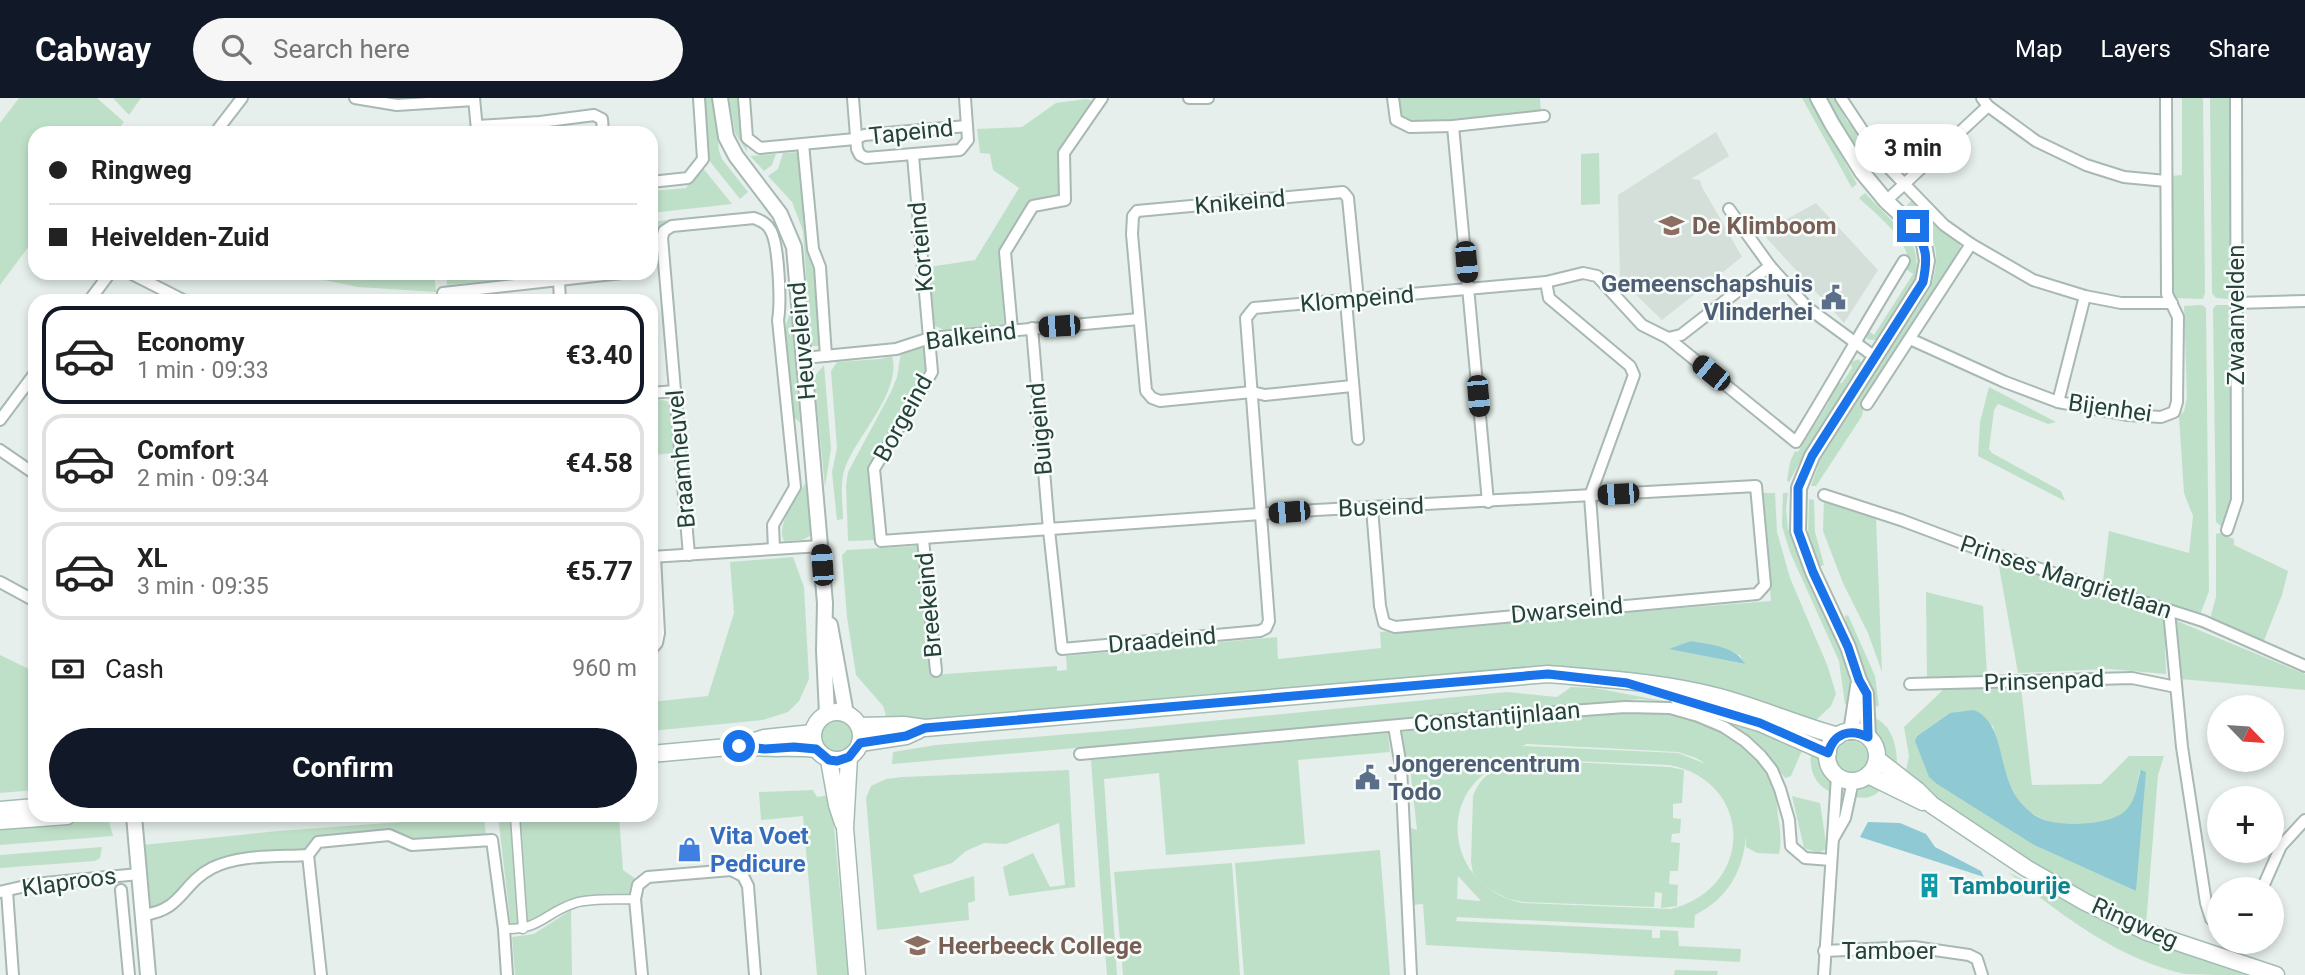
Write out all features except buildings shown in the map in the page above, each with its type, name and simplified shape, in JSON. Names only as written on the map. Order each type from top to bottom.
[{"type":"main road","points":[[859,726],[904,725],[925,728],[1548,674],[1627,683],[1657,683],[1718,697],[1844,734],[1868,737],[1873,743],[1877,759],[1874,768],[1861,778],[1837,776],[1831,769],[1828,753],[1831,744],[1844,734]]},
{"type":"main road","points":[[1627,683],[1760,723],[1828,753]]},
{"type":"main road","points":[[658,753],[739,746],[765,749],[819,747],[837,761],[849,757],[860,743],[859,726],[846,714],[827,714],[816,724],[819,747],[845,828]]},
{"type":"main road","points":[[860,743],[906,736],[925,728]]},
{"type":"main road","points":[[849,757],[845,828],[857,975]]},
{"type":"main road","name":"Ringweg","points":[[1877,759],[1932,805],[2026,868],[2122,920],[2178,943],[2276,975]]},
{"type":"main road","name":"Ringweg","points":[[1861,778],[1932,805]]},
{"type":"main road","points":[[0,810],[28,808]]},
{"type":"main road","points":[[0,821],[28,819]]},
{"type":"street","points":[[220,126],[242,98]]},
{"type":"street","points":[[355,98],[397,105],[474,99],[477,126]]},
{"type":"street","points":[[658,181],[688,178],[703,159],[699,98]]},
{"type":"street","name":"Heuveleind","points":[[720,98],[726,137],[736,156],[780,214],[793,247],[821,546],[827,714]]},
{"type":"street","name":"Tapeind","points":[[744,98],[747,138],[760,148],[967,126],[968,140],[960,150],[866,158],[860,155],[855,139]]},
{"type":"street","points":[[853,98],[855,139]]},
{"type":"street","points":[[965,98],[967,126]]},
{"type":"street","points":[[1012,330],[1004,252],[1032,206],[1065,200],[1064,153],[1102,98]]},
{"type":"street","points":[[1189,98],[1208,98]]},
{"type":"street","points":[[1393,98],[1396,120],[1410,127],[1453,126],[1544,116]]},
{"type":"street","points":[[1818,98],[1850,155],[1886,201],[1913,226],[1924,244],[1927,261],[1923,282],[1812,456],[1801,479],[1797,498],[1798,531],[1813,572],[1867,694],[1868,737]]},
{"type":"street","points":[[1840,98],[1884,163],[1944,225],[1971,244],[2033,280],[2085,296],[2121,303],[2172,303]]},
{"type":"street","name":"Bijenhei","points":[[1910,339],[2005,382],[2058,401],[2129,415],[2161,417],[2174,412],[2177,402],[2179,317],[2167,294],[2166,98]]},
{"type":"street","name":"Zwaanvelden","points":[[2227,530],[2237,500],[2236,98]]},
{"type":"street","points":[[1886,201],[1985,102],[2036,141],[2086,165],[2124,177],[2166,181]]},
{"type":"street","points":[[508,126],[594,115],[601,119],[602,126]]},
{"type":"street","points":[[1453,126],[1488,502]]},
{"type":"street","points":[[803,144],[813,249],[820,267],[826,356]]},
{"type":"street","name":"Korteind","points":[[913,156],[930,338]]},
{"type":"street","name":"Knikeind","points":[[1139,319],[1132,234],[1133,216],[1137,211],[1343,192],[1348,198],[1358,300]]},
{"type":"street","points":[[1730,209],[1770,266],[1808,308],[1874,357]]},
{"type":"street","name":"Braamheuvel","points":[[689,555],[662,238],[664,231],[672,226],[754,218],[764,222],[771,231],[775,244],[785,408],[790,422],[795,486],[773,525],[774,548]]},
{"type":"street","points":[[1867,404],[1971,244]]},
{"type":"street","points":[[1668,338],[1796,442],[1849,358],[1854,342],[1904,261]]},
{"type":"street","points":[[1668,338],[1681,335],[1770,266]]},
{"type":"street","points":[[658,269],[664,268]]},
{"type":"street","name":"Klompeind","points":[[1262,514],[1246,318],[1254,308],[1546,282],[1583,273],[1597,276],[1642,325],[1668,338]]},
{"type":"street","points":[[144,280],[171,294]]},
{"type":"street","points":[[465,294],[567,280]]},
{"type":"street","points":[[559,281],[560,294]]},
{"type":"street","points":[[1546,282],[1549,298],[1630,366],[1634,374],[1590,496],[1598,607]]},
{"type":"street","points":[[2058,401],[2085,296]]},
{"type":"street","points":[[1346,301],[1358,439]]},
{"type":"street","points":[[2236,303],[2305,301]]},
{"type":"street","points":[[1139,319],[1146,391],[1152,398],[1160,401],[1252,392],[1265,395],[1352,386]]},
{"type":"street","name":"Balkeind","points":[[804,358],[895,349],[930,338],[1139,319]]},
{"type":"street","name":"Buigeind","points":[[1032,328],[1049,530]]},
{"type":"street","name":"Borgeind","points":[[881,541],[874,469],[932,372],[930,338]]},
{"type":"street","points":[[0,420],[28,382]]},
{"type":"street","points":[[658,392],[675,391]]},
{"type":"street","points":[[0,450],[28,469]]},
{"type":"street","name":"Buseind","points":[[881,541],[1262,514],[1756,486]]},
{"type":"street","name":"Dwarseind","points":[[1372,508],[1380,606],[1384,623],[1395,627],[1757,594],[1765,585],[1756,486]]},
{"type":"street","name":"Prinses Margrietlaan","points":[[1824,495],[1978,549],[2210,624],[2305,666]]},
{"type":"street","name":"Draadeind","points":[[1049,530],[1062,649],[1260,631],[1266,628],[1269,621],[1262,514]]},
{"type":"street","name":"Breekeind","points":[[923,539],[936,671]]},
{"type":"street","points":[[658,557],[821,546]]},
{"type":"street","points":[[0,582],[28,597]]},
{"type":"street","name":"Heuveleind","points":[[825,603],[846,714]]},
{"type":"street","points":[[2169,611],[2182,747],[2207,906]]},
{"type":"street","name":"Prinsenpad","points":[[1910,684],[2132,678],[2176,687]]},
{"type":"street","points":[[1844,734],[1859,680]]},
{"type":"street","name":"Constantijnlaan","points":[[1080,754],[1270,735],[1625,707],[1670,708],[1724,727],[1745,741],[1772,770],[1789,820],[1791,846],[1805,858],[1831,860]]},
{"type":"street","points":[[1394,726],[1401,767],[1411,975]]},
{"type":"street","points":[[1824,975],[1837,776]]},
{"type":"street","points":[[1832,841],[1845,818],[1861,778]]},
{"type":"street","points":[[2267,877],[2281,846],[2305,820]]},
{"type":"street","points":[[135,822],[148,975]]},
{"type":"street","points":[[515,822],[523,929]]},
{"type":"street","points":[[321,975],[308,855],[318,842],[389,835],[412,845],[492,840],[507,975]]},
{"type":"street","points":[[125,928],[166,910],[211,868],[233,860],[308,855]]},
{"type":"street","points":[[642,975],[635,899],[638,885],[648,877],[731,870],[743,876],[748,886],[755,975]]},
{"type":"street","name":"Klaproos","points":[[4,892],[34,884],[139,874]]},
{"type":"street","points":[[121,890],[129,975]]},
{"type":"street","points":[[4,892],[13,975]]},
{"type":"street","points":[[504,929],[523,929],[575,903],[635,899]]},
{"type":"street","name":"Tamboer","points":[[1824,951],[1914,947],[1969,954],[1977,959],[1982,975]]},
{"type":"shaded area","name":"De Klimboom","points":[[1716,132],[1729,156],[1691,179],[1700,180],[1742,257],[1662,320],[1620,279],[1618,195]]},
{"type":"shaded area","points":[[1816,203],[1878,270],[1844,323],[1762,233]]},
{"type":"green space","points":[[19,98],[97,98],[124,122],[121,126],[28,126],[28,247],[0,285],[0,123]]},
{"type":"green space","points":[[113,98],[141,98],[129,115]]},
{"type":"green space","points":[[703,98],[714,98],[719,151],[722,159],[748,192],[740,199],[708,159]]},
{"type":"green space","points":[[729,98],[741,98],[747,152],[735,133]]},
{"type":"green space","points":[[1398,98],[1540,98],[1541,112],[1410,123],[1403,121],[1400,115]]},
{"type":"green space","points":[[1802,98],[1809,98],[1857,184],[1852,188]]},
{"type":"green space","points":[[1826,98],[1835,98],[1847,121],[1856,130],[1863,147],[1878,166],[1873,170],[1848,138]]},
{"type":"green space","points":[[2182,98],[2203,98],[2203,299],[2175,298],[2173,291],[2171,176],[2182,175]]},
{"type":"green space","points":[[2210,98],[2230,98],[2232,293],[2228,299],[2216,298],[2212,293]]},
{"type":"green space","points":[[1086,99],[1094,101],[1058,156],[1061,196],[1031,201],[1000,251],[1004,324],[944,330],[933,325],[929,267],[975,260],[1019,188],[993,170],[990,154],[980,153],[977,129],[1022,127],[1056,103]]},
{"type":"green space","points":[[799,152],[807,252],[815,266],[822,346],[811,346],[803,231],[792,202],[768,176],[778,169],[783,153]]},
{"type":"green space","points":[[1599,153],[1600,204],[1581,205],[1581,154]]},
{"type":"green space","points":[[776,154],[772,165],[764,171],[750,156]]},
{"type":"green space","points":[[702,167],[732,204],[658,212],[658,190],[686,188]]},
{"type":"green space","points":[[1865,193],[1909,238],[1917,265],[1910,292],[1878,341],[1867,339],[1867,330],[1874,335],[1913,274],[1906,269],[1908,260],[1901,241],[1859,198]]},
{"type":"green space","points":[[1913,199],[1928,213],[1930,220],[1959,242],[1961,250],[1865,401],[1862,416],[1816,486],[1811,486],[1823,452],[1931,287],[1936,262],[1934,242],[1916,215],[1906,206]]},
{"type":"green space","points":[[677,219],[663,229],[658,264],[658,221]]},
{"type":"green space","points":[[324,280],[435,280],[436,292],[358,287]]},
{"type":"green space","points":[[447,280],[502,280],[447,285]]},
{"type":"green space","points":[[2202,305],[2206,308],[2209,591],[2200,615],[2103,581],[2109,531],[2189,553],[2193,516],[2184,493],[2179,416],[2184,411],[2187,398],[2184,306]]},
{"type":"green space","points":[[2216,305],[2229,305],[2232,309],[2234,497],[2225,523],[2221,526],[2216,522],[2213,309]]},
{"type":"green space","points":[[791,309],[800,423],[794,417],[785,328]]},
{"type":"green space","points":[[919,346],[925,350],[928,371],[869,467],[875,540],[848,541],[848,472],[891,392],[897,377],[901,352]]},
{"type":"green space","points":[[892,356],[891,383],[878,412],[846,465],[842,485],[843,519],[837,520],[832,472],[837,448],[831,371],[837,362]]},
{"type":"green space","points":[[1859,359],[1863,366],[1789,482],[1787,481],[1795,451],[1798,452],[1829,402],[1837,383],[1842,383],[1852,368],[1851,362]]},
{"type":"green space","points":[[824,365],[831,449],[825,487],[814,377]]},
{"type":"green space","points":[[1989,387],[2056,422],[2048,424],[1998,404],[1994,410],[1989,449],[2061,491],[2065,501],[1978,456],[1980,422]]},
{"type":"green space","points":[[658,400],[672,403],[677,453],[658,454]]},
{"type":"green space","points":[[806,482],[812,535],[802,540],[784,541],[782,534],[785,519]]},
{"type":"green space","points":[[1763,493],[1775,493],[1777,532],[1790,578],[1828,667],[1836,694],[1831,706],[1815,721],[1809,722],[1548,668],[1499,670],[939,721],[888,722],[883,706],[856,675],[847,617],[842,555],[847,550],[917,546],[920,550],[931,675],[1057,666],[1057,671],[1067,670],[1066,656],[1277,637],[1278,659],[1381,648],[1380,632],[1771,601]],"holes":[[[1670,649],[1740,655],[1744,664]]]},
{"type":"green space","points":[[1783,493],[1788,493],[1788,529],[1847,661],[1852,706],[1845,704],[1839,661],[1790,552],[1782,526]]},
{"type":"green space","points":[[1809,499],[1814,500],[1815,532],[1824,565],[1819,567],[1808,533]]},
{"type":"green space","points":[[1824,500],[1876,516],[1882,672],[1868,633],[1843,583],[1823,531]]},
{"type":"green space","points":[[2216,534],[2234,539],[2234,545],[2288,571],[2282,595],[2263,643],[2212,619],[2216,597]]},
{"type":"green space","points":[[793,557],[804,587],[809,679],[799,701],[788,712],[763,720],[658,730],[658,701],[708,696],[734,613],[730,562]]},
{"type":"green space","points":[[1998,561],[2164,617],[2166,674],[2109,669],[2018,673]]},
{"type":"green space","points":[[1926,592],[1983,606],[1987,675],[1927,677]]},
{"type":"green space","points":[[1848,615],[1875,676],[1879,706],[1873,707],[1871,694],[1847,628],[1845,616]]},
{"type":"green space","points":[[2177,621],[2305,674],[2305,690],[2180,679]]},
{"type":"green space","points":[[0,655],[28,669],[28,791],[0,793]]},
{"type":"green space","points":[[1571,687],[1595,688],[1668,702],[1640,699],[892,764],[893,752],[936,745],[1507,692],[1557,697]]},
{"type":"green space","points":[[2021,687],[2032,785],[2101,784],[2129,756],[2164,756],[2158,775],[2146,925],[2111,909],[2003,847],[1905,775],[1909,756],[1904,727],[1944,689]],"holes":[[[1950,713],[1993,726],[2009,784],[2019,801],[2045,820],[2087,823],[2120,815],[2133,801],[2140,770],[2136,891],[2034,845],[1929,777],[1917,736]]]},
{"type":"green space","points":[[1640,710],[1694,720],[1744,746],[1768,773],[1774,788],[1780,835],[1779,854],[1757,853],[1746,847],[1746,836],[1737,873],[1716,901],[1695,915],[1694,928],[1457,917],[1456,921],[1652,930],[1652,938],[1660,938],[1660,930],[1678,931],[1679,946],[1741,949],[1740,962],[1426,945],[1423,904],[1413,905],[1408,827],[1417,830],[1410,767],[1403,764],[1400,732]],"holes":[[[1527,744],[1678,752],[1706,764],[1678,753],[1522,746]],[[1526,759],[1669,765],[1697,775],[1717,791],[1729,812],[1733,835],[1730,858],[1718,880],[1699,897],[1671,909],[1522,903],[1493,891],[1473,873],[1461,851],[1458,826],[1462,803],[1475,782],[1497,767]],[[1458,876],[1481,901],[1457,899]]]},
{"type":"green space","points":[[1700,710],[1804,746],[1791,776],[1785,778],[1766,756],[1736,731]]},
{"type":"green space","points":[[1873,717],[1885,725],[1892,736],[1897,762],[1893,767],[1875,728]]},
{"type":"green space","points":[[837,720],[849,725],[854,737],[849,749],[837,754],[825,749],[820,737],[825,725]]},
{"type":"green space","points":[[1388,733],[1390,752],[1298,760],[1305,844],[1166,855],[1159,773],[1104,779],[1117,975],[1107,975],[1091,760]]},
{"type":"green space","points":[[1852,741],[1863,746],[1868,757],[1863,768],[1852,773],[1841,768],[1836,757],[1841,746]]},
{"type":"green space","points":[[1811,753],[1820,757],[1833,785],[1832,793],[1814,777]]},
{"type":"green space","points":[[1528,760],[1684,770],[1682,803],[1673,804],[1673,818],[1681,819],[1680,833],[1672,834],[1671,842],[1680,843],[1678,871],[1670,871],[1669,884],[1678,885],[1677,906],[1661,908],[1662,893],[1655,892],[1654,907],[1523,902],[1509,899],[1479,881],[1473,873],[1471,862],[1473,796],[1488,774],[1511,763]]},
{"type":"green space","points":[[1069,770],[1075,887],[1009,896],[1003,867],[1033,853],[1050,887],[1065,885],[1059,823],[1006,844],[984,843],[966,851],[952,863],[913,875],[920,893],[974,876],[975,901],[968,903],[969,920],[877,930],[866,798],[871,786],[886,779],[903,777]]},
{"type":"green space","points":[[1874,784],[1882,787],[1873,796],[1854,797],[1860,789]]},
{"type":"green space","points":[[813,790],[817,797],[831,795],[848,975],[817,975],[803,816],[761,820],[759,792]]},
{"type":"green space","points":[[1792,796],[1820,803],[1826,849],[1819,853],[1804,848]]},
{"type":"green space","points":[[65,822],[109,822],[113,836],[0,845],[0,828]]},
{"type":"green space","points":[[402,822],[485,822],[486,836],[416,841],[389,833],[320,839],[304,852],[214,864],[166,907],[150,910],[143,845]]},
{"type":"green space","points":[[499,822],[619,822],[623,870],[637,880],[630,887],[631,894],[565,901],[531,924],[511,927]]},
{"type":"green space","points":[[102,847],[100,858],[95,861],[0,868],[0,855]]},
{"type":"green space","points":[[1380,850],[1390,975],[1244,975],[1235,863]]},
{"type":"green space","points":[[1232,863],[1240,975],[1123,975],[1114,872]]},
{"type":"green space","points":[[2008,872],[2127,930],[2187,955],[2250,975],[2185,974],[2136,958],[2069,919]]},
{"type":"green space","points":[[571,910],[572,975],[515,975],[512,937],[534,934]]},
{"type":"green space","points":[[1675,970],[1718,971],[1717,975],[1674,975]]},
{"type":"water","points":[[1691,641],[1729,650],[1745,664],[1669,649]]},
{"type":"water","points":[[1974,710],[1992,726],[2013,792],[2027,809],[2044,820],[2066,824],[2111,819],[2126,810],[2136,791],[2141,770],[2146,772],[2136,891],[2034,845],[1929,777],[1915,741],[1917,736],[1950,713]]},
{"type":"water","points":[[1868,822],[1900,823],[1926,834],[1935,847],[1981,871],[1984,877],[1860,837]]},
{"type":"place","name":"De Klimboom","points":[[1672,226]]},
{"type":"place","name":"Gemeenschapshuis Vlinderhei","points":[[1833,298]]},
{"type":"place","name":"Jongerencentrum Todo","points":[[1368,778]]},
{"type":"place","name":"Vita Voet Pedicure","points":[[690,850]]},
{"type":"place","name":"Tambourije","points":[[1929,886]]},
{"type":"place","name":"Heerbeeck College","points":[[918,946]]},
{"type":"route","points":[[739,746],[816,749],[822,756],[837,761],[845,760],[855,753],[860,743],[906,736],[925,728],[1548,674],[1627,683],[1760,723],[1828,753],[1834,740],[1846,732],[1860,733],[1868,737],[1867,694],[1813,572],[1798,531],[1797,498],[1801,479],[1812,456],[1923,282],[1927,261],[1924,244],[1913,226]]}]
